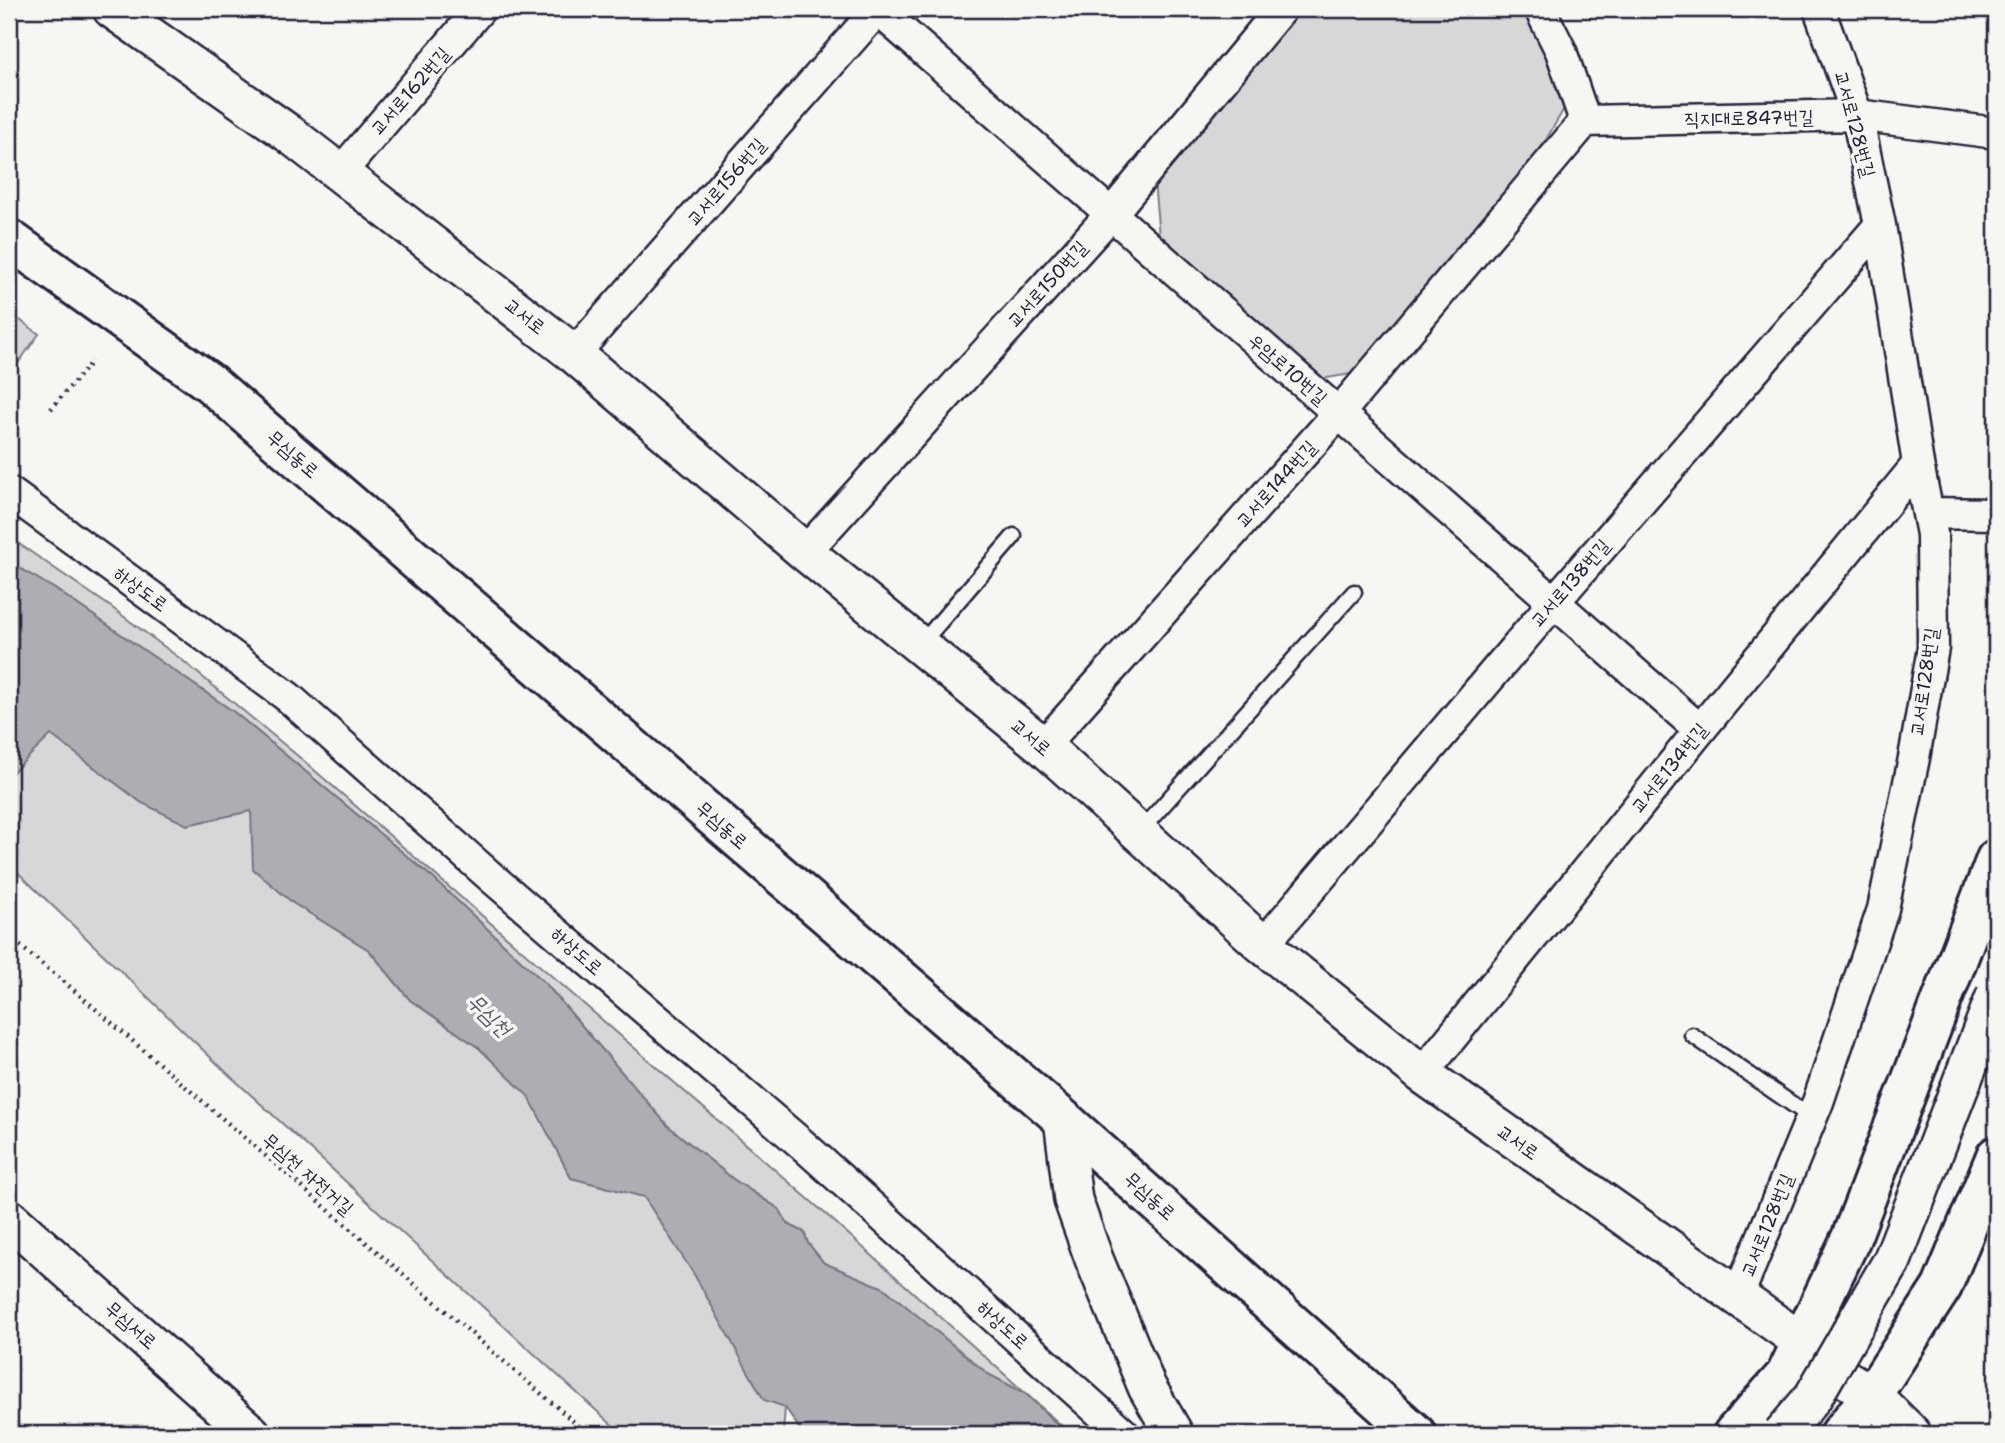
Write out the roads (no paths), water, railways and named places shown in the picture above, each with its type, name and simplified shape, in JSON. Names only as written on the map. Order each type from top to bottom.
[{"type":"main road","name":"무심동로","points":[[9,239],[210,383],[1063,1119],[1416,1434]]},
{"type":"main road","points":[[1733,1434],[1786,1375],[1851,1238],[1996,859]]},
{"type":"main road","points":[[1840,1434],[1872,1395],[1942,1287],[1996,1156]]},
{"type":"street","name":"교서로","points":[[112,9],[288,133],[573,354],[805,552],[1043,746],[1263,945],[1422,1074],[1802,1342],[1838,1374],[1872,1395],[1912,1434]]},
{"type":"street","name":"교서로162번길","points":[[340,173],[480,9]]},
{"type":"street","name":"우암로10번길","points":[[877,9],[1700,730]]},
{"type":"street","name":"교서로156번길","points":[[573,354],[877,9]]},
{"type":"street","name":"교서로150번길","points":[[805,552],[1112,213],[1281,9]]},
{"type":"street","points":[[1540,9],[1561,51],[1585,121]]},
{"type":"street","name":"교서로128번길","points":[[1737,1298],[1811,1117],[1883,909],[1933,648],[1932,534],[1918,464],[1880,225],[1857,116],[1819,9]]},
{"type":"street","name":"직지대로847번길","points":[[1585,121],[1857,116],[1996,133]]},
{"type":"street","name":"교서로144번길","points":[[1043,746],[1339,413],[1585,121]]},
{"type":"street","name":"교서로138번길","points":[[1263,945],[1554,602],[1880,225]]},
{"type":"street","name":"교서로134번길","points":[[1422,1074],[1918,464]]},
{"type":"street","name":"하상도로","points":[[9,492],[288,697],[491,877],[794,1137],[1124,1434]]},
{"type":"street","points":[[1928,513],[1996,514]]},
{"type":"street","points":[[1782,1434],[1813,1397],[1892,1261],[1996,994]]},
{"type":"street","points":[[1063,1119],[1073,1200],[1089,1247],[1147,1387],[1174,1434]]},
{"type":"street","name":"무심서로","points":[[9,1218],[253,1434]]},
{"type":"lane","points":[[920,645],[1014,536]]},
{"type":"lane","points":[[1139,832],[1354,592]]},
{"type":"lane","points":[[1692,1035],[1811,1117]]},
{"type":"water","name":"무심천","points":[[9,562],[55,589],[234,712],[432,877],[546,984],[667,1125],[733,1179],[779,1209],[788,1224],[804,1232],[808,1243],[824,1263],[884,1288],[988,1374],[1026,1394],[1067,1434],[803,1434],[785,1407],[764,1400],[695,1276],[644,1197],[571,1178],[529,1097],[479,1048],[410,1000],[369,950],[293,903],[253,869],[251,811],[187,825],[142,803],[51,735],[9,776]]}]
